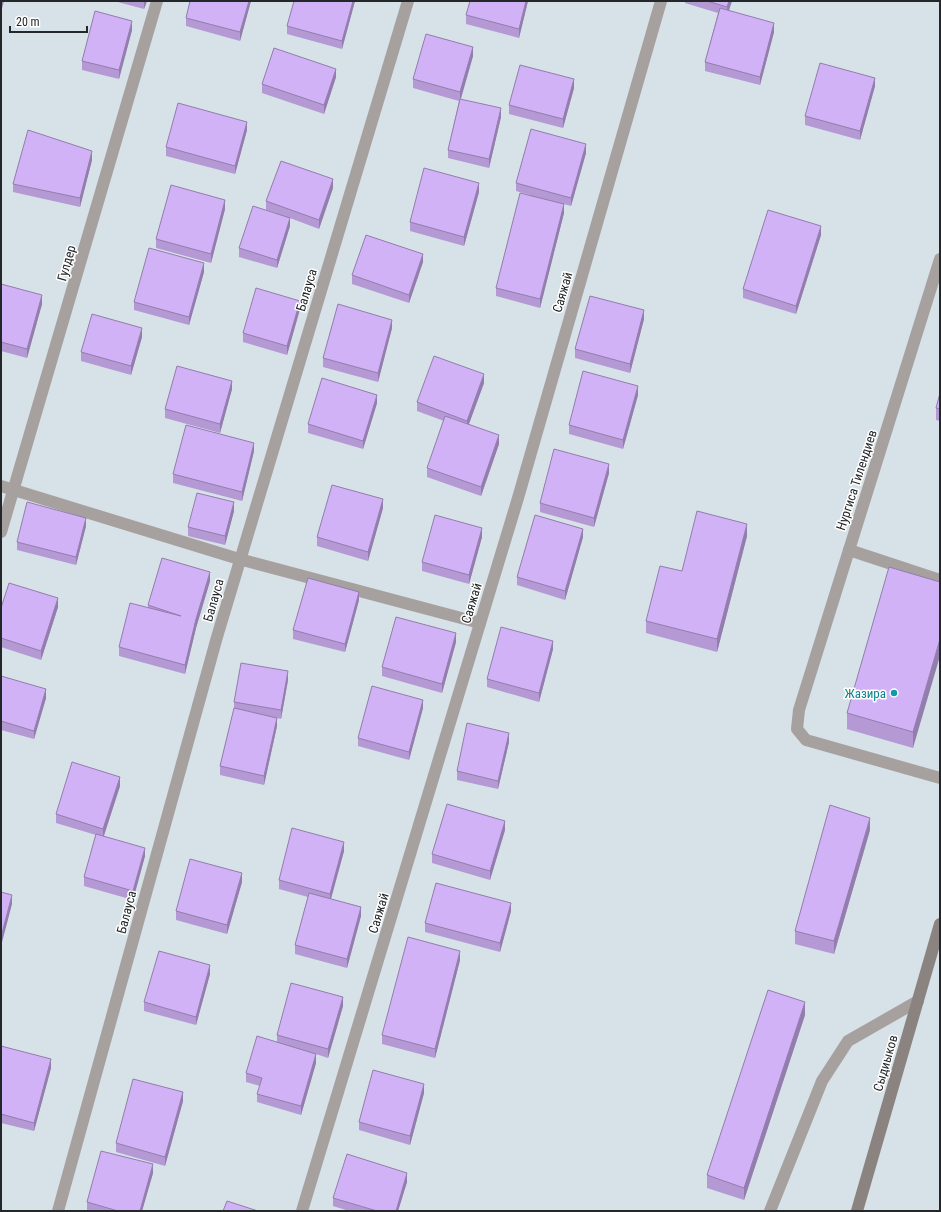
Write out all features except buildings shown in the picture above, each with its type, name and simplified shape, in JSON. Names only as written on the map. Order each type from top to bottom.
[{"type":"street","name":"Гулдер","points":[[1,532],[157,1]]},
{"type":"street","name":"Балауса","points":[[58,1211],[214,644],[408,1]]},
{"type":"street","name":"Саяжай","points":[[302,1211],[518,498],[660,1]]},
{"type":"street","name":"Нургиса Тилендиев","points":[[940,258],[799,710],[797,729],[806,740],[940,778]]},
{"type":"street","points":[[1,486],[239,559],[480,623]]},
{"type":"street","points":[[849,550],[940,580]]},
{"type":"street","name":"Сыдиыков","points":[[857,1211],[918,1001],[936,949],[940,924]]},
{"type":"street","points":[[770,1211],[822,1081],[848,1041],[918,1001]]},
{"type":"place","name":"Жазира","points":[[894,693]]}]
